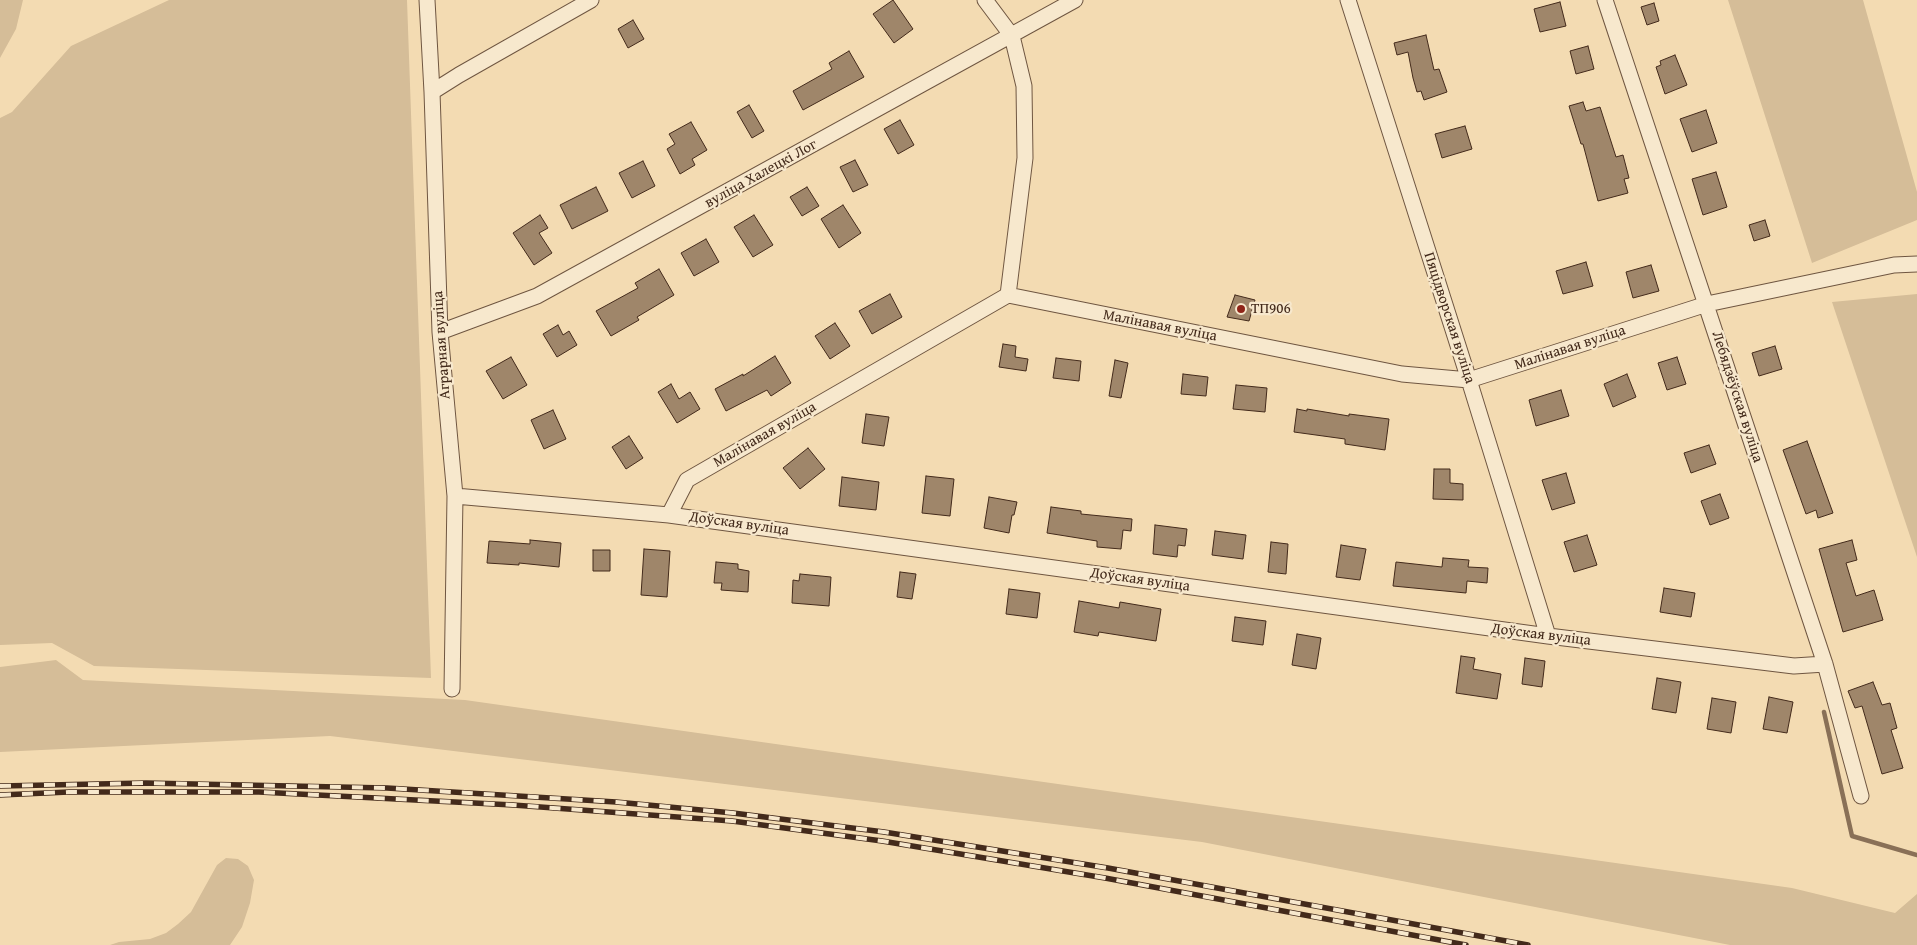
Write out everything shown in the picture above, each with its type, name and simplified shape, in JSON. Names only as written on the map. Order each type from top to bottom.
[{"type":"street","name":"Аграрная вуліца","points":[[428,0],[440,332],[455,496],[452,689]]},
{"type":"street","points":[[432,92],[590,0]]},
{"type":"street","points":[[985,0],[1012,36],[1024,86],[1026,158],[1008,296]]},
{"type":"street","name":"вуліца Халецкі Лог","points":[[440,332],[537,296],[1075,0]]},
{"type":"street","name":"Пяцідворская вуліца","points":[[1348,0],[1548,636]]},
{"type":"street","name":"Лебядзёўская вуліца","points":[[1605,0],[1825,664],[1861,796]]},
{"type":"street","name":"Малінавая вуліца","points":[[669,515],[687,480],[1008,296],[1402,374],[1469,380],[1707,304],[1894,265],[1917,264]]},
{"type":"street","name":"Доўская вуліца","points":[[455,496],[669,515],[1548,636],[1794,666],[1825,664]]},
{"type":"shaded area","points":[[0,0],[23,0],[16,29],[0,58]]},
{"type":"shaded area","points":[[169,0],[407,0],[431,678],[94,666],[52,643],[0,645],[0,118],[12,112],[71,46]]},
{"type":"shaded area","points":[[1728,0],[1863,0],[1917,192],[1917,220],[1812,263]]},
{"type":"shaded area","points":[[1917,294],[1917,557],[1832,302]]},
{"type":"shaded area","points":[[56,660],[83,680],[465,700],[1792,888],[1895,913],[1917,894],[1917,945],[1730,945],[1202,842],[330,736],[0,752],[0,667]]},
{"type":"shaded area","points":[[226,858],[238,859],[248,866],[254,880],[250,903],[242,927],[230,945],[110,945],[119,942],[150,939],[166,933],[178,924],[191,912],[217,865]]},
{"type":"building","points":[[893,0],[913,29],[894,43],[873,14]]},
{"type":"building","points":[[1560,2],[1566,26],[1540,32],[1534,9]]},
{"type":"building","points":[[1654,3],[1659,21],[1647,25],[1641,7]]},
{"type":"building","points":[[633,20],[644,39],[628,48],[618,29]]},
{"type":"building","points":[[1426,35],[1434,70],[1439,69],[1447,92],[1424,100],[1421,91],[1417,92],[1408,52],[1397,55],[1394,43]]},
{"type":"building","points":[[1588,46],[1594,69],[1576,74],[1570,51]]},
{"type":"building","points":[[849,51],[864,77],[803,110],[793,91],[832,69],[829,63]]},
{"type":"building","points":[[1675,55],[1687,85],[1665,94],[1656,67],[1661,65],[1660,61]]},
{"type":"building","points":[[1583,102],[1586,111],[1600,107],[1616,157],[1623,155],[1629,178],[1624,179],[1628,193],[1598,201],[1583,144],[1581,144],[1569,106]]},
{"type":"building","points":[[749,105],[764,131],[752,138],[737,112]]},
{"type":"building","points":[[1706,110],[1717,143],[1692,152],[1680,119]]},
{"type":"building","points":[[900,120],[914,145],[898,154],[884,129]]},
{"type":"building","points":[[691,122],[707,150],[692,159],[695,165],[680,174],[667,149],[675,144],[669,134]]},
{"type":"building","points":[[1465,126],[1472,149],[1442,158],[1435,134]]},
{"type":"building","points":[[855,160],[868,185],[853,192],[840,167]]},
{"type":"building","points":[[643,161],[655,186],[632,198],[619,173]]},
{"type":"building","points":[[1716,172],[1727,207],[1703,215],[1692,179]]},
{"type":"building","points":[[596,187],[608,211],[572,229],[560,205]]},
{"type":"building","points":[[807,187],[819,206],[802,216],[790,197]]},
{"type":"building","points":[[843,205],[861,233],[839,248],[821,219]]},
{"type":"building","points":[[540,215],[548,228],[539,233],[552,253],[534,265],[513,233]]},
{"type":"building","points":[[754,215],[773,245],[753,257],[734,227]]},
{"type":"building","points":[[1765,220],[1770,236],[1754,241],[1749,225]]},
{"type":"building","points":[[706,239],[719,262],[694,276],[681,253]]},
{"type":"building","points":[[1586,262],[1593,286],[1563,294],[1556,271]]},
{"type":"building","points":[[1651,265],[1659,291],[1633,298],[1626,272]]},
{"type":"building","points":[[659,269],[674,295],[637,317],[639,320],[611,336],[596,311],[638,288],[635,283]]},
{"type":"building","points":[[890,294],[902,317],[872,334],[859,311]]},
{"type":"building","name":"ТП906","points":[[1235,295],[1255,300],[1249,321],[1227,317]]},
{"type":"building","points":[[835,323],[850,346],[830,359],[815,336]]},
{"type":"building","points":[[558,325],[563,335],[569,331],[577,345],[557,357],[543,334]]},
{"type":"building","points":[[1003,344],[1016,346],[1015,357],[1028,359],[1026,371],[999,367]]},
{"type":"building","points":[[1775,346],[1782,369],[1759,376],[1752,353]]},
{"type":"building","points":[[775,356],[791,383],[771,396],[767,390],[726,411],[715,389],[743,374],[743,376]]},
{"type":"building","points":[[511,357],[527,385],[503,399],[486,371]]},
{"type":"building","points":[[1677,357],[1686,384],[1667,390],[1658,363]]},
{"type":"building","points":[[1056,358],[1081,361],[1079,381],[1053,378]]},
{"type":"building","points":[[1115,360],[1128,363],[1121,398],[1109,396]]},
{"type":"building","points":[[1183,374],[1208,377],[1206,396],[1181,394]]},
{"type":"building","points":[[1627,374],[1636,397],[1613,407],[1604,384]]},
{"type":"building","points":[[671,384],[679,399],[690,392],[700,409],[677,423],[658,392]]},
{"type":"building","points":[[1236,385],[1267,388],[1265,412],[1233,409]]},
{"type":"building","points":[[1561,390],[1569,416],[1536,426],[1529,400]]},
{"type":"building","points":[[1297,409],[1389,419],[1385,450],[1345,444],[1345,439],[1294,432]]},
{"type":"building","points":[[553,410],[566,439],[544,449],[531,420]]},
{"type":"building","points":[[866,414],[889,417],[884,446],[862,443]]},
{"type":"building","points":[[629,436],[643,458],[626,469],[612,447]]},
{"type":"building","points":[[1807,441],[1833,513],[1818,518],[1816,510],[1806,514],[1783,450]]},
{"type":"building","points":[[1709,445],[1716,464],[1691,473],[1684,453]]},
{"type":"building","points":[[808,448],[825,469],[800,489],[783,468]]},
{"type":"building","points":[[1434,469],[1450,469],[1450,483],[1463,484],[1463,500],[1433,499]]},
{"type":"building","points":[[1566,473],[1575,503],[1552,510],[1542,480]]},
{"type":"building","points":[[926,476],[954,479],[950,516],[922,513]]},
{"type":"building","points":[[842,477],[879,482],[876,510],[839,506]]},
{"type":"building","points":[[1720,494],[1729,518],[1710,525],[1701,501]]},
{"type":"building","points":[[989,497],[1017,502],[1014,515],[1012,515],[1009,533],[984,528]]},
{"type":"building","points":[[1051,507],[1081,511],[1081,514],[1132,519],[1131,531],[1123,530],[1121,549],[1097,547],[1097,541],[1047,533]]},
{"type":"building","points":[[1155,525],[1187,529],[1185,546],[1178,545],[1177,557],[1153,554]]},
{"type":"building","points":[[1215,531],[1246,535],[1243,559],[1212,555]]},
{"type":"building","points":[[1587,535],[1597,565],[1574,572],[1564,542]]},
{"type":"building","points":[[530,540],[561,543],[559,567],[519,563],[519,565],[487,563],[489,541],[530,544]]},
{"type":"building","points":[[1852,540],[1857,560],[1846,563],[1856,596],[1874,590],[1883,620],[1843,632],[1819,549]]},
{"type":"building","points":[[1271,542],[1288,544],[1286,574],[1268,572]]},
{"type":"building","points":[[1341,545],[1366,549],[1360,580],[1336,577]]},
{"type":"building","points":[[644,549],[670,551],[667,597],[641,595]]},
{"type":"building","points":[[593,550],[610,550],[610,571],[593,571]]},
{"type":"building","points":[[1443,558],[1469,560],[1468,567],[1488,568],[1487,583],[1467,581],[1466,593],[1393,586],[1396,562],[1442,567]]},
{"type":"building","points":[[716,562],[738,564],[738,569],[749,571],[748,592],[721,590],[722,583],[714,583]]},
{"type":"building","points":[[900,572],[916,574],[912,599],[897,597]]},
{"type":"building","points":[[800,574],[831,577],[829,606],[792,603],[793,580],[799,581]]},
{"type":"building","points":[[1664,588],[1695,593],[1691,617],[1660,612]]},
{"type":"building","points":[[1009,589],[1040,593],[1037,618],[1006,614]]},
{"type":"building","points":[[1079,601],[1119,608],[1120,602],[1161,609],[1156,641],[1099,632],[1098,636],[1074,632]]},
{"type":"building","points":[[1235,617],[1266,621],[1263,645],[1232,641]]},
{"type":"building","points":[[1297,634],[1321,638],[1316,669],[1292,665]]},
{"type":"building","points":[[1461,656],[1475,658],[1473,669],[1501,674],[1497,699],[1456,693]]},
{"type":"building","points":[[1525,658],[1545,661],[1542,687],[1522,684]]},
{"type":"building","points":[[1657,678],[1681,682],[1676,713],[1652,709]]},
{"type":"building","points":[[1873,682],[1882,705],[1890,703],[1897,728],[1891,730],[1903,768],[1882,774],[1862,706],[1855,708],[1848,691]]},
{"type":"building","points":[[1769,697],[1793,702],[1787,733],[1763,729]]},
{"type":"building","points":[[1712,698],[1736,702],[1731,733],[1707,729]]},
{"type":"waterway","points":[[1824,712],[1852,836],[1917,855]]},
{"type":"railway","points":[[0,786],[146,783],[387,788],[616,802],[733,813],[884,832],[1108,868],[1528,945]]},
{"type":"railway","points":[[0,795],[69,792],[259,792],[513,805],[732,821],[882,841],[1105,878],[1466,945]]},
{"type":"place","name":"ТП906","points":[[1241,309]]}]
